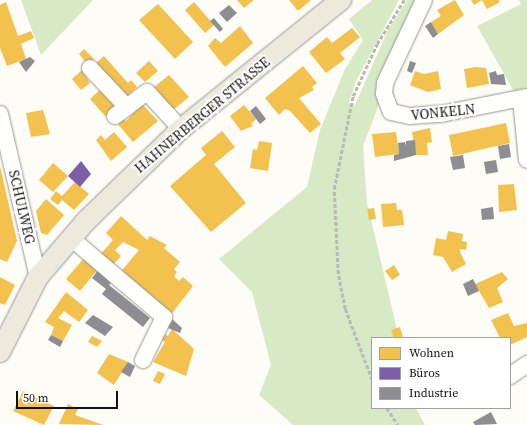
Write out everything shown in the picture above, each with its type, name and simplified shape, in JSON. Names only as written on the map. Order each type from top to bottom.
[{"type":"main road","name":"HAHNERBERGER STRASSE","points":[[0,352],[6,325],[38,277],[144,163],[181,129],[339,0]]},
{"type":"street","name":"VONKELN","points":[[424,0],[385,83],[384,94],[391,112],[410,116],[441,114],[524,98],[527,160]]},
{"type":"street","points":[[90,68],[121,112],[148,92],[181,129]]},
{"type":"street","name":"SCHULWEG","points":[[1,123],[38,277]]},
{"type":"street","points":[[72,239],[164,317],[143,360]]},
{"type":"street","points":[[511,375],[527,364]]},
{"type":"path","points":[[371,377],[345,309],[338,274],[334,189],[353,96],[376,44],[404,0]]},
{"type":"path","points":[[388,409],[398,425]]},
{"type":"green space","points":[[21,0],[93,0],[41,55]]},
{"type":"green space","points":[[372,0],[399,0],[356,81],[349,103],[355,105],[387,32],[407,0],[419,0],[363,146],[367,203],[399,337],[371,337],[371,409],[417,409],[425,425],[293,425],[259,395],[271,365],[252,292],[219,259],[307,187],[320,130],[345,69],[363,40],[349,19]]},
{"type":"green space","points":[[519,0],[527,0],[527,93],[516,95],[477,26],[521,4]]},
{"type":"building: Wohnen","points":[[237,0],[254,0],[244,8]]},
{"type":"building: Wohnen","points":[[289,0],[311,0],[298,11]]},
{"type":"building: Wohnen","points":[[455,0],[464,15],[438,34],[431,22],[441,16],[437,10]]},
{"type":"building: Wohnen","points":[[471,0],[482,0],[474,5]]},
{"type":"building: Wohnen","points":[[482,0],[499,0],[500,2],[487,9]]},
{"type":"building: Wohnen","points":[[6,2],[18,36],[31,31],[34,38],[21,44],[26,59],[7,66],[0,48],[0,5]]},
{"type":"building: Wohnen","points":[[194,2],[214,25],[205,33],[185,10]]},
{"type":"building: Wohnen","points":[[158,4],[193,42],[175,59],[139,20]]},
{"type":"building: Wohnen","points":[[240,26],[253,43],[225,67],[208,46],[215,38],[221,43]]},
{"type":"building: Wohnen","points":[[352,28],[360,37],[340,53],[345,59],[326,73],[309,52],[327,37],[332,43]]},
{"type":"building: Wohnen","points":[[84,49],[94,59],[88,65],[79,54]]},
{"type":"building: Wohnen","points":[[104,56],[128,83],[131,80],[137,87],[125,98],[95,64]]},
{"type":"building: Wohnen","points":[[149,61],[158,71],[145,82],[136,73]]},
{"type":"building: Wohnen","points":[[303,66],[317,83],[312,87],[314,90],[299,98],[321,124],[310,133],[290,111],[285,109],[279,115],[265,98]]},
{"type":"building: Wohnen","points":[[476,67],[486,68],[489,84],[467,88],[464,69]]},
{"type":"building: Wohnen","points":[[82,70],[90,83],[81,90],[72,79]]},
{"type":"building: Wohnen","points":[[415,71],[424,74],[438,71],[441,89],[428,92],[410,85]]},
{"type":"building: Wohnen","points":[[169,75],[189,97],[173,110],[154,87]]},
{"type":"building: Wohnen","points":[[101,89],[117,106],[105,116],[90,99]]},
{"type":"building: Wohnen","points":[[142,104],[158,121],[133,142],[117,123],[123,118],[126,121]]},
{"type":"building: Wohnen","points":[[244,105],[256,119],[251,124],[253,126],[241,131],[230,116]]},
{"type":"building: Wohnen","points":[[43,110],[50,134],[31,137],[26,113]]},
{"type":"building: Wohnen","points":[[506,123],[510,143],[453,156],[449,135]]},
{"type":"building: Wohnen","points":[[430,128],[432,142],[427,143],[428,155],[416,155],[412,132]]},
{"type":"building: Wohnen","points":[[222,131],[235,147],[214,164],[246,203],[211,232],[170,186],[206,155],[201,148]]},
{"type":"building: Wohnen","points":[[114,132],[127,147],[111,161],[96,140],[101,135],[105,140]]},
{"type":"building: Wohnen","points":[[396,132],[399,154],[375,157],[372,134]]},
{"type":"building: Wohnen","points":[[259,141],[272,143],[268,171],[250,168],[253,149],[257,150]]},
{"type":"building: Wohnen","points":[[53,163],[68,176],[53,192],[39,180]]},
{"type":"building: Wohnen","points":[[0,166],[17,241],[7,262],[0,259]]},
{"type":"building: Wohnen","points":[[75,182],[89,194],[74,210],[62,200],[58,205],[50,199],[56,191],[62,196]]},
{"type":"building: Wohnen","points":[[514,184],[517,210],[499,212],[498,185]]},
{"type":"building: Wohnen","points":[[46,199],[64,215],[47,235],[41,233],[36,211]]},
{"type":"building: Wohnen","points":[[396,203],[397,210],[402,210],[404,225],[383,227],[381,204]]},
{"type":"building: Wohnen","points":[[374,208],[376,219],[369,220],[367,209]]},
{"type":"building: Wohnen","points":[[121,216],[147,240],[150,236],[167,245],[164,248],[180,262],[174,269],[177,272],[174,276],[179,281],[183,277],[193,286],[170,316],[119,274],[139,250],[123,242],[115,250],[121,256],[110,268],[98,257],[113,240],[106,233]]},
{"type":"building: Wohnen","points":[[448,231],[463,234],[462,241],[467,242],[466,250],[460,249],[466,264],[452,272],[443,257],[433,255],[436,238],[446,240]]},
{"type":"building: Wohnen","points":[[85,257],[99,268],[80,291],[66,279]]},
{"type":"building: Wohnen","points":[[394,265],[400,275],[392,280],[385,271]]},
{"type":"building: Wohnen","points":[[502,272],[508,279],[497,288],[503,302],[489,308],[475,284]]},
{"type":"building: Wohnen","points":[[0,277],[15,285],[5,305],[0,303]]},
{"type":"building: Wohnen","points":[[66,292],[88,310],[79,322],[64,311],[58,318],[72,325],[63,341],[51,335],[54,327],[45,322]]},
{"type":"building: Wohnen","points":[[508,313],[514,326],[527,323],[527,337],[511,345],[511,337],[500,337],[491,320]]},
{"type":"building: Wohnen","points":[[400,327],[403,337],[394,337],[391,330]]},
{"type":"building: Wohnen","points":[[172,329],[194,349],[186,376],[153,362],[165,342],[162,340],[164,334],[168,336]]},
{"type":"building: Wohnen","points":[[92,336],[102,341],[97,347],[88,342]]},
{"type":"building: Wohnen","points":[[109,354],[128,362],[114,385],[97,373]]},
{"type":"building: Wohnen","points":[[158,371],[165,374],[160,384],[153,381]]},
{"type":"building: Wohnen","points":[[23,391],[54,406],[44,425],[13,411]]},
{"type":"building: Wohnen","points":[[68,404],[78,409],[75,415],[103,425],[59,424]]},
{"type":"building: Büros","points":[[81,161],[91,174],[80,187],[68,176]]},
{"type":"building: Industrie","points":[[229,5],[237,13],[227,22],[219,13]]},
{"type":"building: Industrie","points":[[214,18],[223,29],[220,32],[210,21]]},
{"type":"building: Industrie","points":[[431,22],[438,34],[433,38],[425,26]]},
{"type":"building: Industrie","points":[[30,57],[35,61],[26,72],[19,62]]},
{"type":"building: Industrie","points":[[410,61],[416,63],[412,73],[407,71]]},
{"type":"building: Industrie","points":[[496,71],[497,75],[504,74],[506,85],[491,84],[489,73]]},
{"type":"building: Industrie","points":[[256,106],[266,119],[260,124],[250,111]]},
{"type":"building: Industrie","points":[[415,140],[416,155],[394,161],[394,155],[399,154],[398,143],[405,142],[406,146],[406,141]]},
{"type":"building: Industrie","points":[[509,144],[511,157],[500,159],[498,146]]},
{"type":"building: Industrie","points":[[463,155],[465,168],[453,170],[450,157]]},
{"type":"building: Industrie","points":[[496,160],[498,172],[486,174],[484,162]]},
{"type":"building: Industrie","points":[[493,207],[494,219],[482,220],[481,209]]},
{"type":"building: Industrie","points":[[99,269],[113,280],[109,285],[150,318],[143,327],[102,294],[106,289],[92,278]]},
{"type":"building: Industrie","points":[[473,279],[479,291],[468,296],[463,284]]},
{"type":"building: Industrie","points":[[93,315],[113,327],[105,336],[85,323]]},
{"type":"building: Industrie","points":[[172,319],[182,328],[180,333],[168,328]]},
{"type":"building: Industrie","points":[[51,335],[63,341],[60,347],[48,340]]},
{"type":"building: Industrie","points":[[128,362],[135,366],[130,377],[121,372]]},
{"type":"building: Industrie","points":[[491,412],[497,424],[475,425],[473,422]]}]
